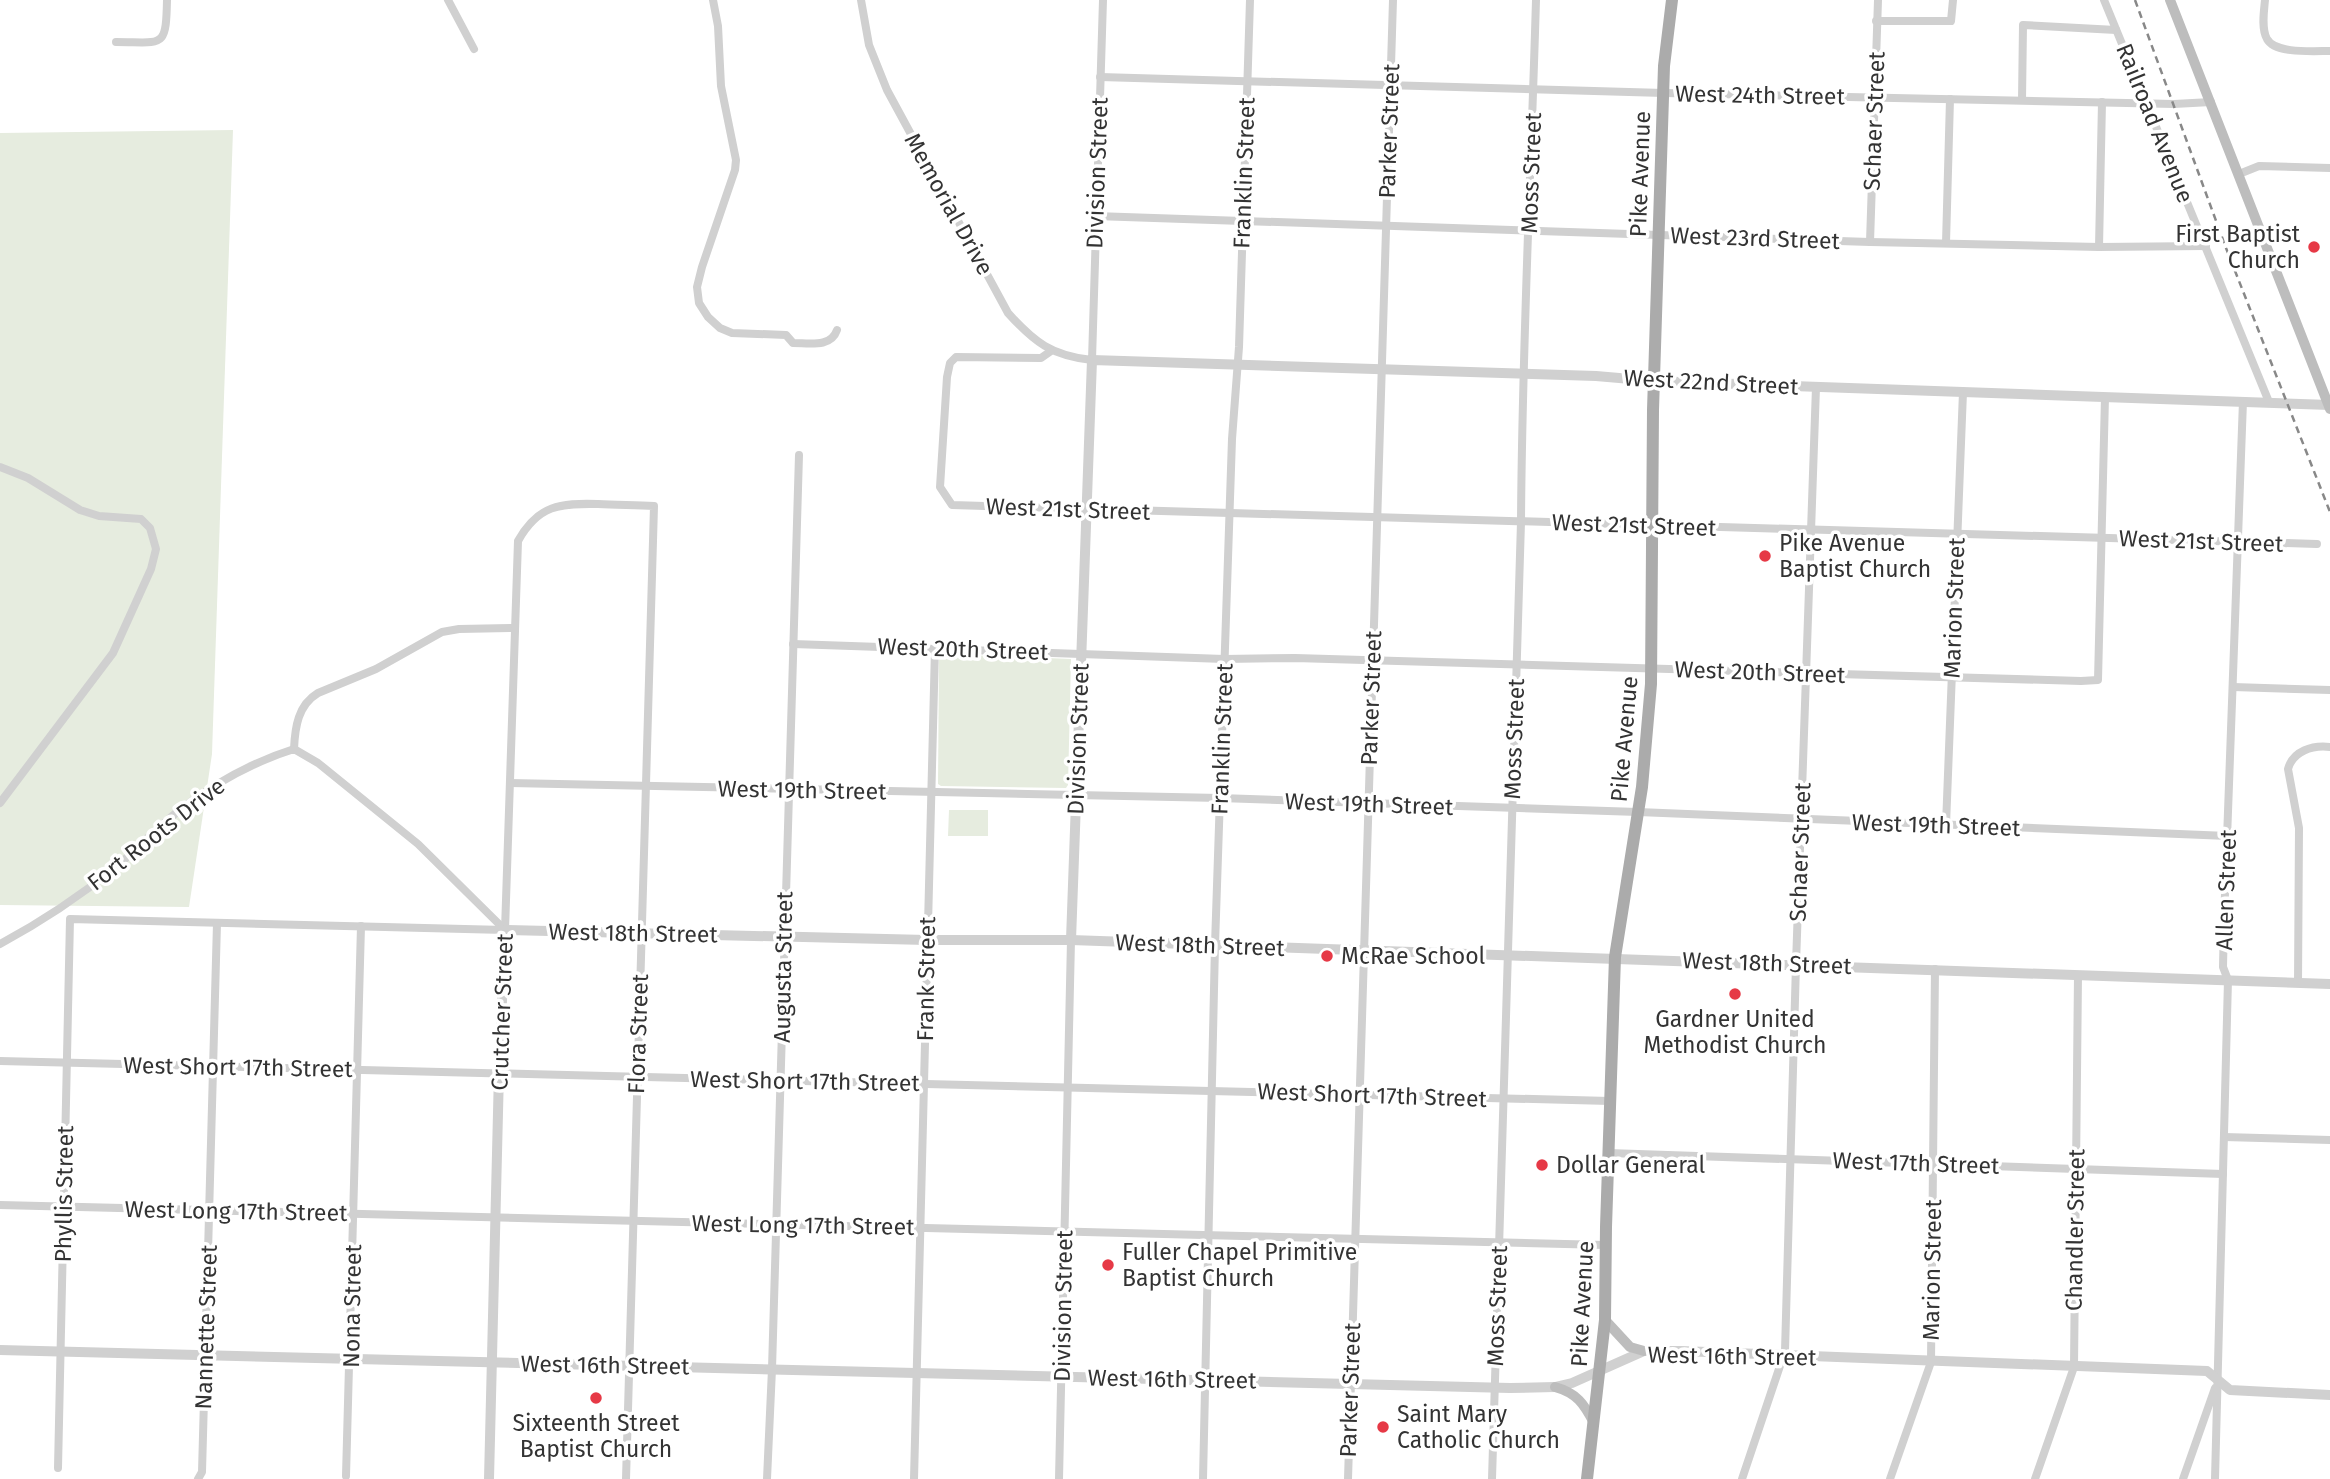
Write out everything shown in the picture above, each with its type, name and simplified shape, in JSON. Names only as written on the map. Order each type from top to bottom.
[{"type":"main road","name":"Pike Avenue","points":[[1587,1479],[1605,1320],[1615,957],[1648,735],[1654,381],[1664,93],[1672,0]]},
{"type":"main road","points":[[2170,0],[2329,406]]},
{"type":"main road","points":[[1605,1320],[1630,1347],[1644,1351]]},
{"type":"main road","points":[[1555,1387],[1574,1394],[1583,1402],[1594,1423]]},
{"type":"street","points":[[116,42],[152,42],[160,39],[166,31],[167,0]]},
{"type":"street","points":[[449,0],[474,49]]},
{"type":"street","points":[[713,0],[718,26],[721,86],[736,160],[702,267],[697,287],[699,303],[708,317],[720,328],[732,332],[786,335],[793,342],[827,343],[834,338],[837,330]]},
{"type":"street","name":"Memorial Drive","points":[[861,0],[869,45],[887,90],[1008,313],[1027,334],[1051,351],[1075,359],[1092,360]]},
{"type":"street","name":"Division Street","points":[[1059,1479],[1071,940],[1102,0]]},
{"type":"street","name":"Franklin Street","points":[[1203,1479],[1224,659],[1250,0]]},
{"type":"street","name":"Parker Street","points":[[1348,1479],[1393,0]]},
{"type":"street","name":"Moss Street","points":[[1492,1479],[1521,522],[1522,374],[1536,0]]},
{"type":"street","name":"Schaer Street","points":[[1870,242],[1878,0]]},
{"type":"street","points":[[1876,21],[1951,21],[1953,0]]},
{"type":"street","name":"Railroad Avenue","points":[[2104,0],[2269,402]]},
{"type":"street","points":[[2264,0],[2265,35],[2270,43],[2284,49],[2330,51]]},
{"type":"street","points":[[2022,100],[2023,25],[2116,30]]},
{"type":"street","name":"West 24th Street","points":[[1100,77],[1664,93],[2211,102]]},
{"type":"street","points":[[1947,243],[1950,99]]},
{"type":"street","points":[[2099,247],[2102,102]]},
{"type":"street","points":[[2239,174],[2259,166],[2330,168]]},
{"type":"street","name":"West 23rd Street","points":[[1095,216],[1870,242],[2099,247],[2206,246]]},
{"type":"street","name":"West 21st Street","points":[[1051,351],[1041,358],[956,357],[950,363],[940,487],[952,505],[2317,544]]},
{"type":"street","name":"West 22nd Street","points":[[1092,360],[1596,376],[1654,381],[2329,406]]},
{"type":"street","name":"Schaer Street","points":[[1742,1479],[1784,1356],[1816,387]]},
{"type":"street","name":"Marion Street","points":[[1946,825],[1963,392]]},
{"type":"street","points":[[2102,538],[2105,397]]},
{"type":"street","name":"Allen Street","points":[[2215,1479],[2228,980],[2223,967],[2243,401]]},
{"type":"street","name":"Augusta Street","points":[[767,1479],[799,455]]},
{"type":"street","points":[[0,467],[28,478],[80,510],[99,516],[141,519],[150,528],[156,549],[151,569],[113,653],[0,803]]},
{"type":"street","name":"Flora Street","points":[[517,546],[525,528],[551,508],[567,504],[654,506],[626,1479]]},
{"type":"street","name":"West 20th Street","points":[[793,644],[1224,659],[2098,680],[2102,538]]},
{"type":"street","name":"Crutcher Street","points":[[489,1479],[499,1072],[517,546]]},
{"type":"street","points":[[505,930],[408,836],[318,763],[294,749],[297,720],[310,698],[318,693],[376,669],[442,632],[514,628]]},
{"type":"street","name":"Frank Street","points":[[914,1479],[935,648]]},
{"type":"street","points":[[2233,687],[2330,690]]},
{"type":"street","points":[[2298,983],[2299,828],[2288,769],[2291,760],[2301,752],[2330,747]]},
{"type":"street","name":"Fort Roots Drive","points":[[0,944],[38,923],[105,875],[206,790],[268,757],[294,749]]},
{"type":"street","name":"West 19th Street","points":[[510,783],[1220,798],[2228,836]]},
{"type":"street","name":"West 18th Street","points":[[70,919],[927,940],[1071,940],[2330,984]]},
{"type":"street","name":"Phyllis Street","points":[[58,1468],[70,919]]},
{"type":"street","name":"Nannette Street","points":[[198,1479],[202,1472],[216,923]]},
{"type":"street","name":"Nona Street","points":[[346,1476],[361,926]]},
{"type":"street","name":"Marion Street","points":[[1890,1479],[1931,1362],[1935,969]]},
{"type":"street","name":"Chandler Street","points":[[2035,1479],[2074,1367],[2078,975]]},
{"type":"street","name":"West Short 17th Street","points":[[0,1060],[1610,1101]]},
{"type":"street","points":[[2224,1137],[2330,1140]]},
{"type":"street","name":"West 17th Street","points":[[1608,1153],[2223,1174]]},
{"type":"street","name":"West Long 17th Street","points":[[0,1205],[1606,1245]]},
{"type":"street","name":"West 16th Street","points":[[0,1350],[1495,1387],[1555,1387],[1572,1383],[1644,1351],[2207,1371],[2230,1390],[2330,1395]]},
{"type":"street","name":"Allen Street","points":[[2183,1479],[2218,1379]]},
{"type":"shaded area","points":[[233,130],[212,754],[189,907],[0,905],[0,133]]},
{"type":"shaded area","points":[[943,654],[1071,659],[1066,788],[938,784],[939,658]]},
{"type":"shaded area","points":[[949,810],[988,810],[988,836],[948,836]]},
{"type":"railway","points":[[2135,0],[2226,248],[2330,512]]},
{"type":"place","name":"First Baptist Church","points":[[2314,247]]},
{"type":"place","name":"Pike Avenue Baptist Church","points":[[1765,556]]},
{"type":"place","name":"McRae School","points":[[1327,956]]},
{"type":"place","name":"Gardner United Methodist Church","points":[[1735,994]]},
{"type":"place","name":"Dollar General","points":[[1542,1165]]},
{"type":"place","name":"Fuller Chapel Primitive Baptist Church","points":[[1108,1265]]},
{"type":"place","name":"Sixteenth Street Baptist Church","points":[[596,1398]]},
{"type":"place","name":"Saint Mary Catholic Church","points":[[1383,1427]]}]
